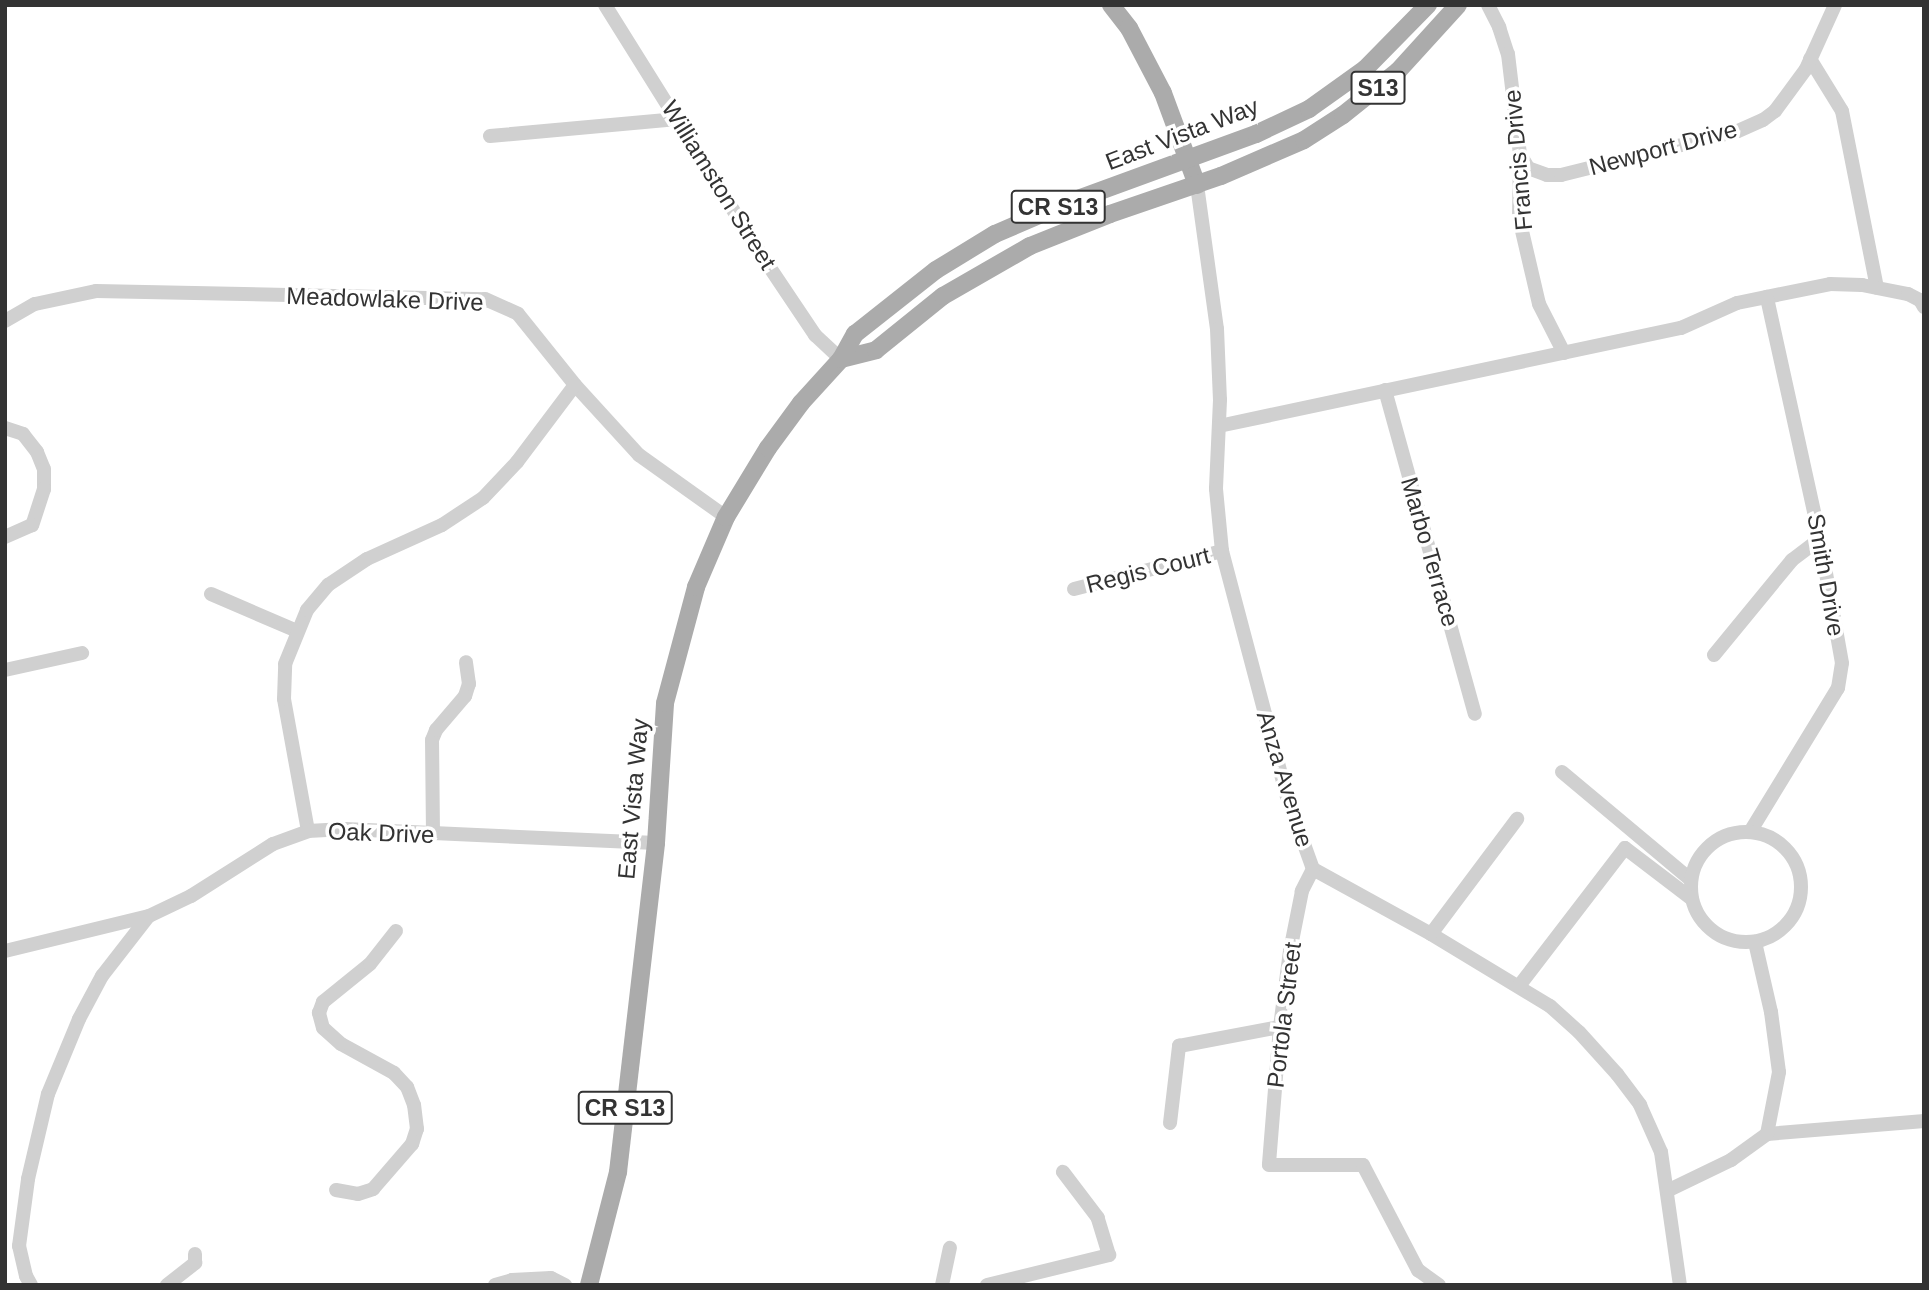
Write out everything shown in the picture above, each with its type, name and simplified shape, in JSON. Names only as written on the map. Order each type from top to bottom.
[{"type":"main road","points":[[1111,5],[1129,28],[1163,93],[1197,185]]},
{"type":"main road","name":"East Vista Way","points":[[589,1285],[618,1172],[656,843],[665,703],[696,587],[726,517],[768,448],[802,402],[841,359],[855,334],[899,297],[995,234],[1068,202],[1275,126],[1344,86],[1385,50],[1428,5]]},
{"type":"main road","points":[[1437,32],[1447,5]]},
{"type":"main road","name":"S13","points":[[1437,32],[1458,5]]},
{"type":"main road","name":"East Vista Way","points":[[841,359],[876,350],[943,296],[1030,246],[1110,214],[1197,185],[1314,134],[1371,94],[1437,32]]},
{"type":"street","name":"Williamston Street","points":[[605,5],[807,324],[841,359]]},
{"type":"street","name":"Francis Drive","points":[[1488,5],[1508,54],[1520,154],[1519,218],[1539,304],[1564,353]]},
{"type":"street","name":"Newport Drive","points":[[1520,154],[1528,168],[1547,175],[1561,175],[1738,131],[1775,111],[1810,59],[1835,5]]},
{"type":"street","points":[[1810,59],[1842,111],[1877,288]]},
{"type":"street","points":[[490,136],[677,119]]},
{"type":"street","name":"Anza Avenue","points":[[1197,185],[1217,329],[1219,426],[1216,489],[1222,551],[1286,794],[1313,869],[1431,934],[1550,1006],[1578,1031],[1623,1082],[1655,1134],[1669,1190],[1680,1285]]},
{"type":"street","points":[[1219,426],[1681,328],[1737,303],[1830,284],[1908,294],[1922,304]]},
{"type":"street","name":"Meadowlake Drive","points":[[5,321],[35,304],[96,291],[485,299],[517,314],[575,385],[639,455],[726,517]]},
{"type":"street","name":"Smith Drive","points":[[1750,832],[1838,688],[1842,663],[1820,539],[1767,297]]},
{"type":"street","points":[[308,831],[284,699],[285,664],[307,610],[328,585],[367,559],[442,525],[483,498],[517,462],[575,385]]},
{"type":"street","name":"Marbo Terrace","points":[[1385,390],[1475,714]]},
{"type":"street","points":[[5,428],[23,434],[37,452],[44,469],[44,489],[32,525],[5,537]]},
{"type":"street","points":[[1714,655],[1792,560],[1820,539]]},
{"type":"street","name":"Regis Court","points":[[1074,589],[1222,551]]},
{"type":"street","points":[[211,594],[297,631]]},
{"type":"street","points":[[5,670],[82,653]]},
{"type":"street","points":[[433,834],[432,740],[436,730],[465,696],[470,684],[466,662]]},
{"type":"street","points":[[1562,772],[1691,880]]},
{"type":"street","points":[[1431,934],[1517,819]]},
{"type":"street","name":"Oak Drive","points":[[5,951],[149,916],[191,896],[273,844],[308,831],[345,829],[656,843]]},
{"type":"street","points":[[1750,832],[1767,836],[1783,846],[1794,860],[1800,876],[1801,894],[1796,911],[1786,925],[1771,936],[1755,942],[1738,942],[1715,932],[1698,914],[1692,899],[1691,880],[1696,864],[1705,850],[1734,834],[1750,832]]},
{"type":"street","points":[[1519,986],[1625,848],[1692,899]]},
{"type":"street","name":"Portola Street","points":[[1313,869],[1302,891],[1290,951],[1280,1027],[1269,1165],[1363,1164],[1418,1270],[1438,1285]]},
{"type":"street","points":[[31,1285],[26,1276],[19,1246],[28,1180],[48,1094],[79,1019],[102,976],[149,916]]},
{"type":"street","points":[[336,1190],[358,1194],[373,1189],[412,1144],[417,1129],[414,1105],[407,1087],[394,1073],[341,1044],[323,1028],[319,1013],[323,1002],[370,964],[396,931]]},
{"type":"street","points":[[1755,942],[1771,1012],[1779,1072],[1768,1134]]},
{"type":"street","points":[[1170,1123],[1179,1046],[1280,1027]]},
{"type":"street","points":[[1669,1190],[1731,1160],[1768,1134],[1924,1121]]},
{"type":"street","points":[[986,1285],[1109,1255],[1098,1218],[1063,1172]]},
{"type":"street","points":[[942,1285],[950,1248]]},
{"type":"street","points":[[167,1285],[195,1263],[195,1254]]},
{"type":"street","points":[[495,1285],[512,1280],[551,1278],[565,1285]]}]
